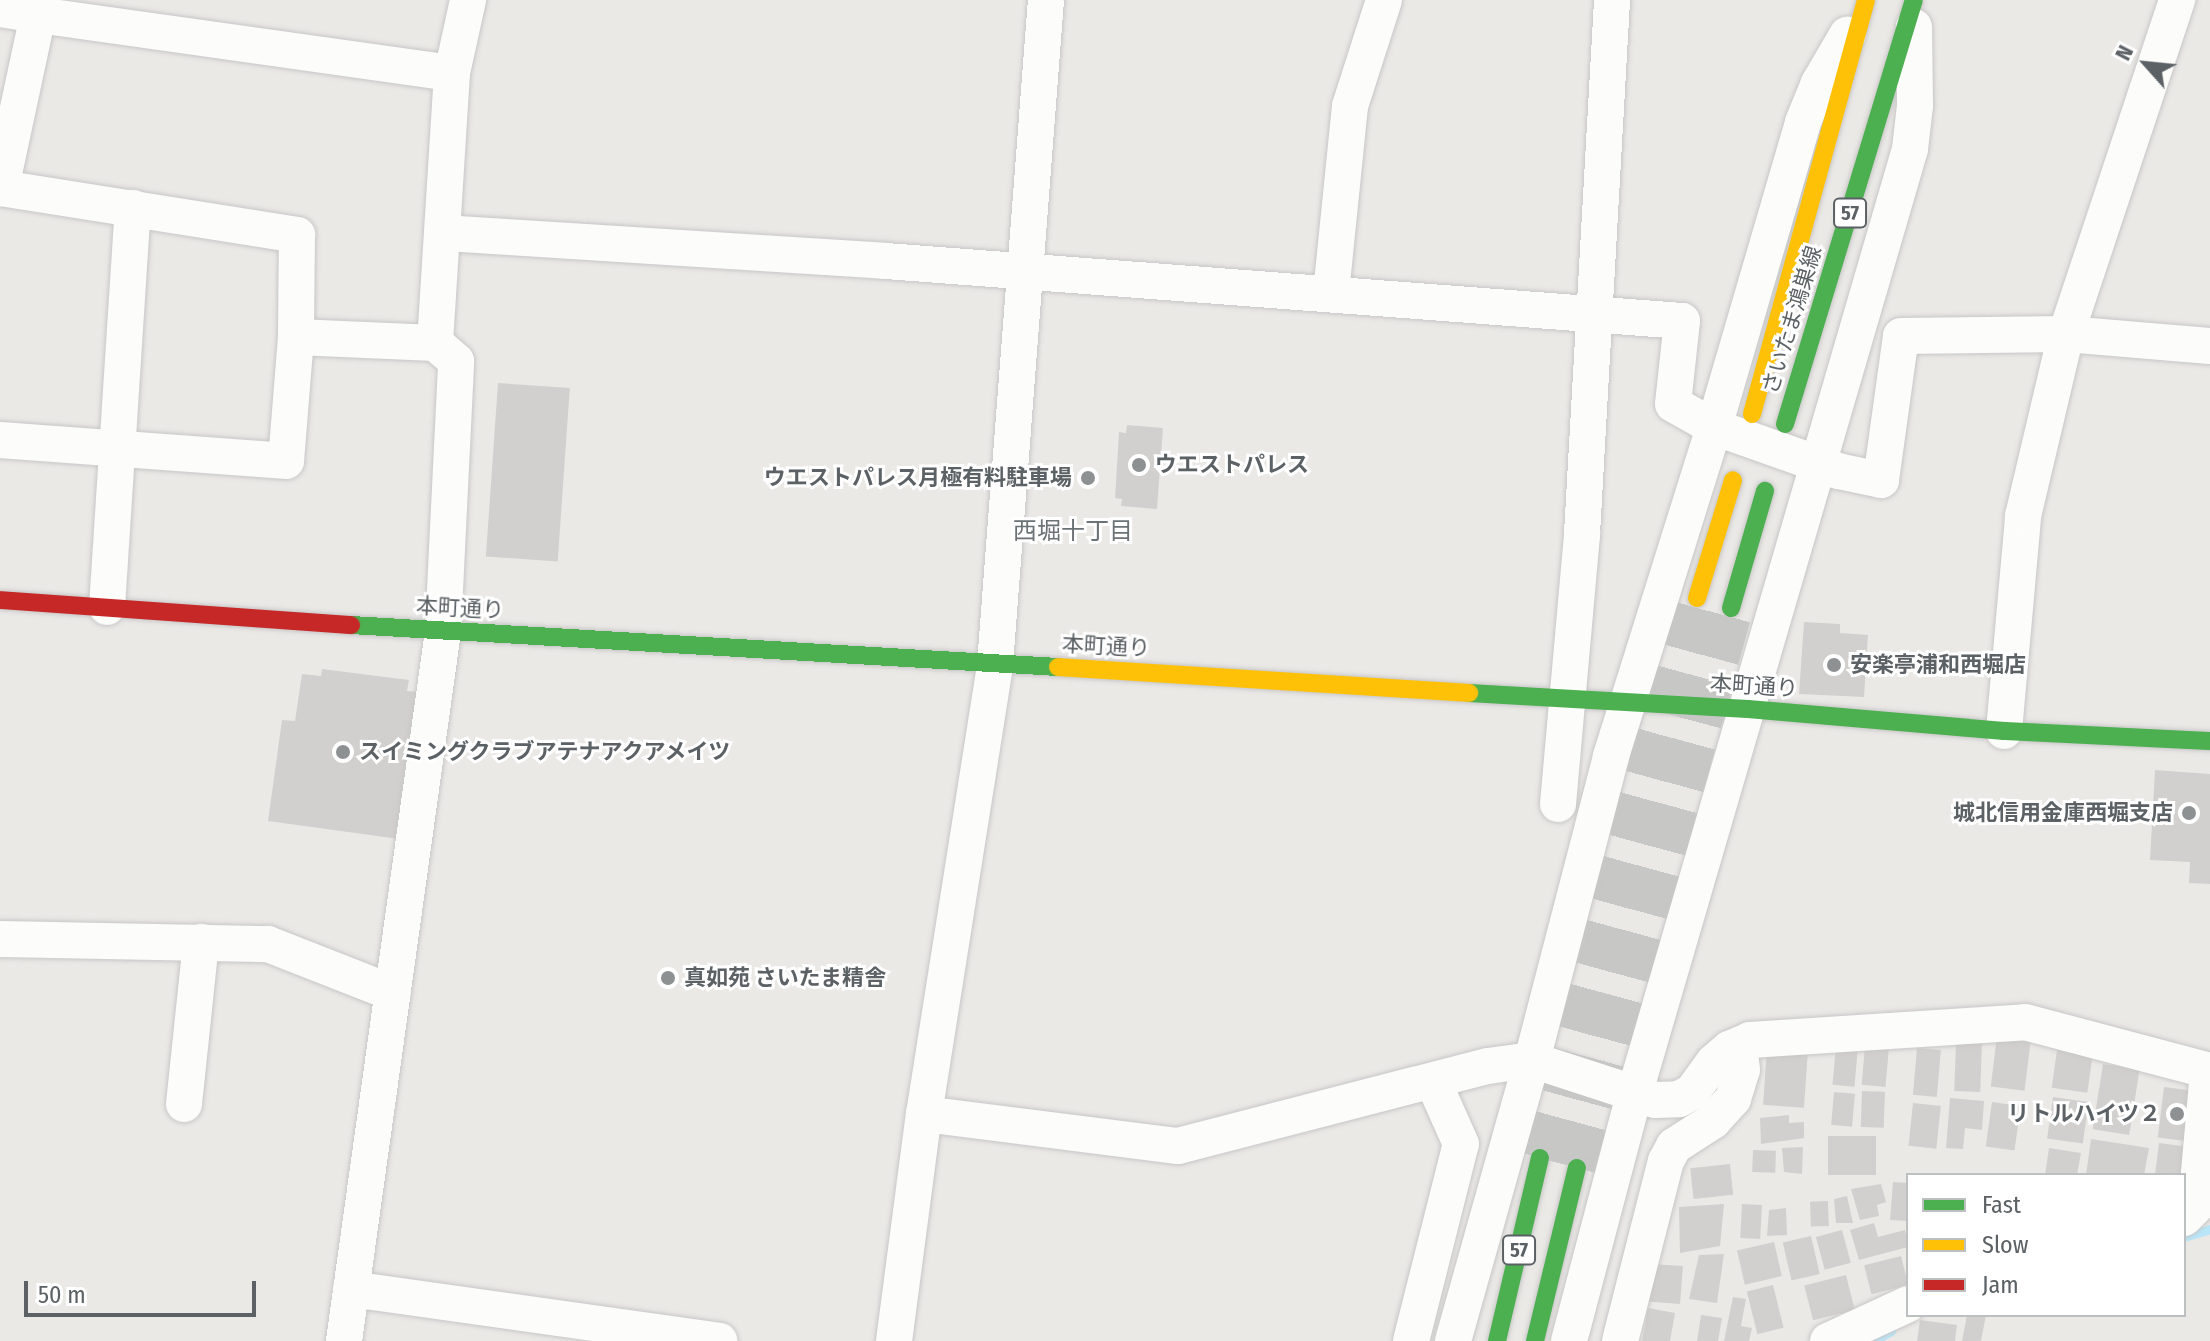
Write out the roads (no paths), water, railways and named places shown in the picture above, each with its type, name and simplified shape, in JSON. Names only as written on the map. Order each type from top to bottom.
[{"type":"main road","name":"さいたま鴻巣線","points":[[1785,424],[1914,1]]},
{"type":"main road","name":"さいたま鴻巣線","points":[[1752,414],[1865,2]]},
{"type":"main road","points":[[1697,598],[1733,480]]},
{"type":"main road","points":[[1731,608],[1765,491]]},
{"type":"main road","name":"本町通り","points":[[0,600],[443,631],[1748,709],[2004,731],[2210,741]]},
{"type":"main road","name":"57","points":[[1497,1341],[1540,1158]]},
{"type":"main road","name":"57","points":[[1535,1341],[1577,1168]]},
{"type":"street","points":[[435,343],[452,73],[468,0]]},
{"type":"street","points":[[894,1341],[924,1114],[995,664],[1046,0]]},
{"type":"street","points":[[1331,293],[1350,106],[1384,0]]},
{"type":"street","points":[[1558,804],[1582,534],[1612,0]]},
{"type":"street","points":[[2004,731],[2023,516],[2066,334],[2177,0]]},
{"type":"street","points":[[1569,1341],[1635,1092],[1821,465],[1910,149],[1915,106],[1914,1]]},
{"type":"street","points":[[1453,1341],[1627,703],[1714,427],[1803,122],[1819,83],[1865,2]]},
{"type":"street","points":[[0,9],[40,7],[452,73]]},
{"type":"street","points":[[0,440],[286,461],[296,337],[297,235],[0,188],[40,7]]},
{"type":"street","points":[[107,607],[133,208]]},
{"type":"street","points":[[444,233],[1331,293],[1682,321],[1673,404],[1714,427],[1821,465],[1881,480],[1901,336],[2066,334],[2210,346]]},
{"type":"street","points":[[296,337],[435,343],[456,361],[443,631],[344,1341]]},
{"type":"street","points":[[0,939],[268,944],[393,993]]},
{"type":"street","points":[[184,1104],[201,942]]},
{"type":"street","points":[[924,1114],[1178,1146],[1488,1066],[1532,1060],[1655,1100],[1679,1099],[1692,1092],[1714,1062],[1750,1040],[2025,1022],[2209,1071],[2196,1206],[2186,1216]]},
{"type":"street","points":[[1620,1341],[1666,1161],[1684,1137],[1713,1121],[1733,1099],[1742,1070],[1739,1045]]},
{"type":"street","points":[[1411,1341],[1461,1144],[1433,1081]]},
{"type":"street","points":[[351,1289],[719,1341]]},
{"type":"street","points":[[1828,1341],[1906,1305]]},
{"type":"waterway","points":[[2186,1236],[2210,1229]]},
{"type":"waterway","points":[[1873,1341],[1891,1331]]},
{"type":"tunnel","points":[[1540,1158],[1697,598]]},
{"type":"tunnel","points":[[1577,1168],[1731,608]]},
{"type":"place","name":"ウエストパレス","points":[[1139,465]]},
{"type":"place","name":"ウエストパレス月極有料駐車場","points":[[1088,478]]},
{"type":"place","name":"安楽亭浦和西堀店","points":[[1834,665]]},
{"type":"place","name":"スイミングクラブアテナアクアメイツ","points":[[343,752]]},
{"type":"place","name":"城北信用金庫西堀支店","points":[[2189,813]]},
{"type":"place","name":"真如苑 さいたま精舎","points":[[668,978]]},
{"type":"place","name":"リトルハイツ２","points":[[2177,1114]]},
{"type":"district","name":"西堀十丁目","points":[[1073,532]]}]
